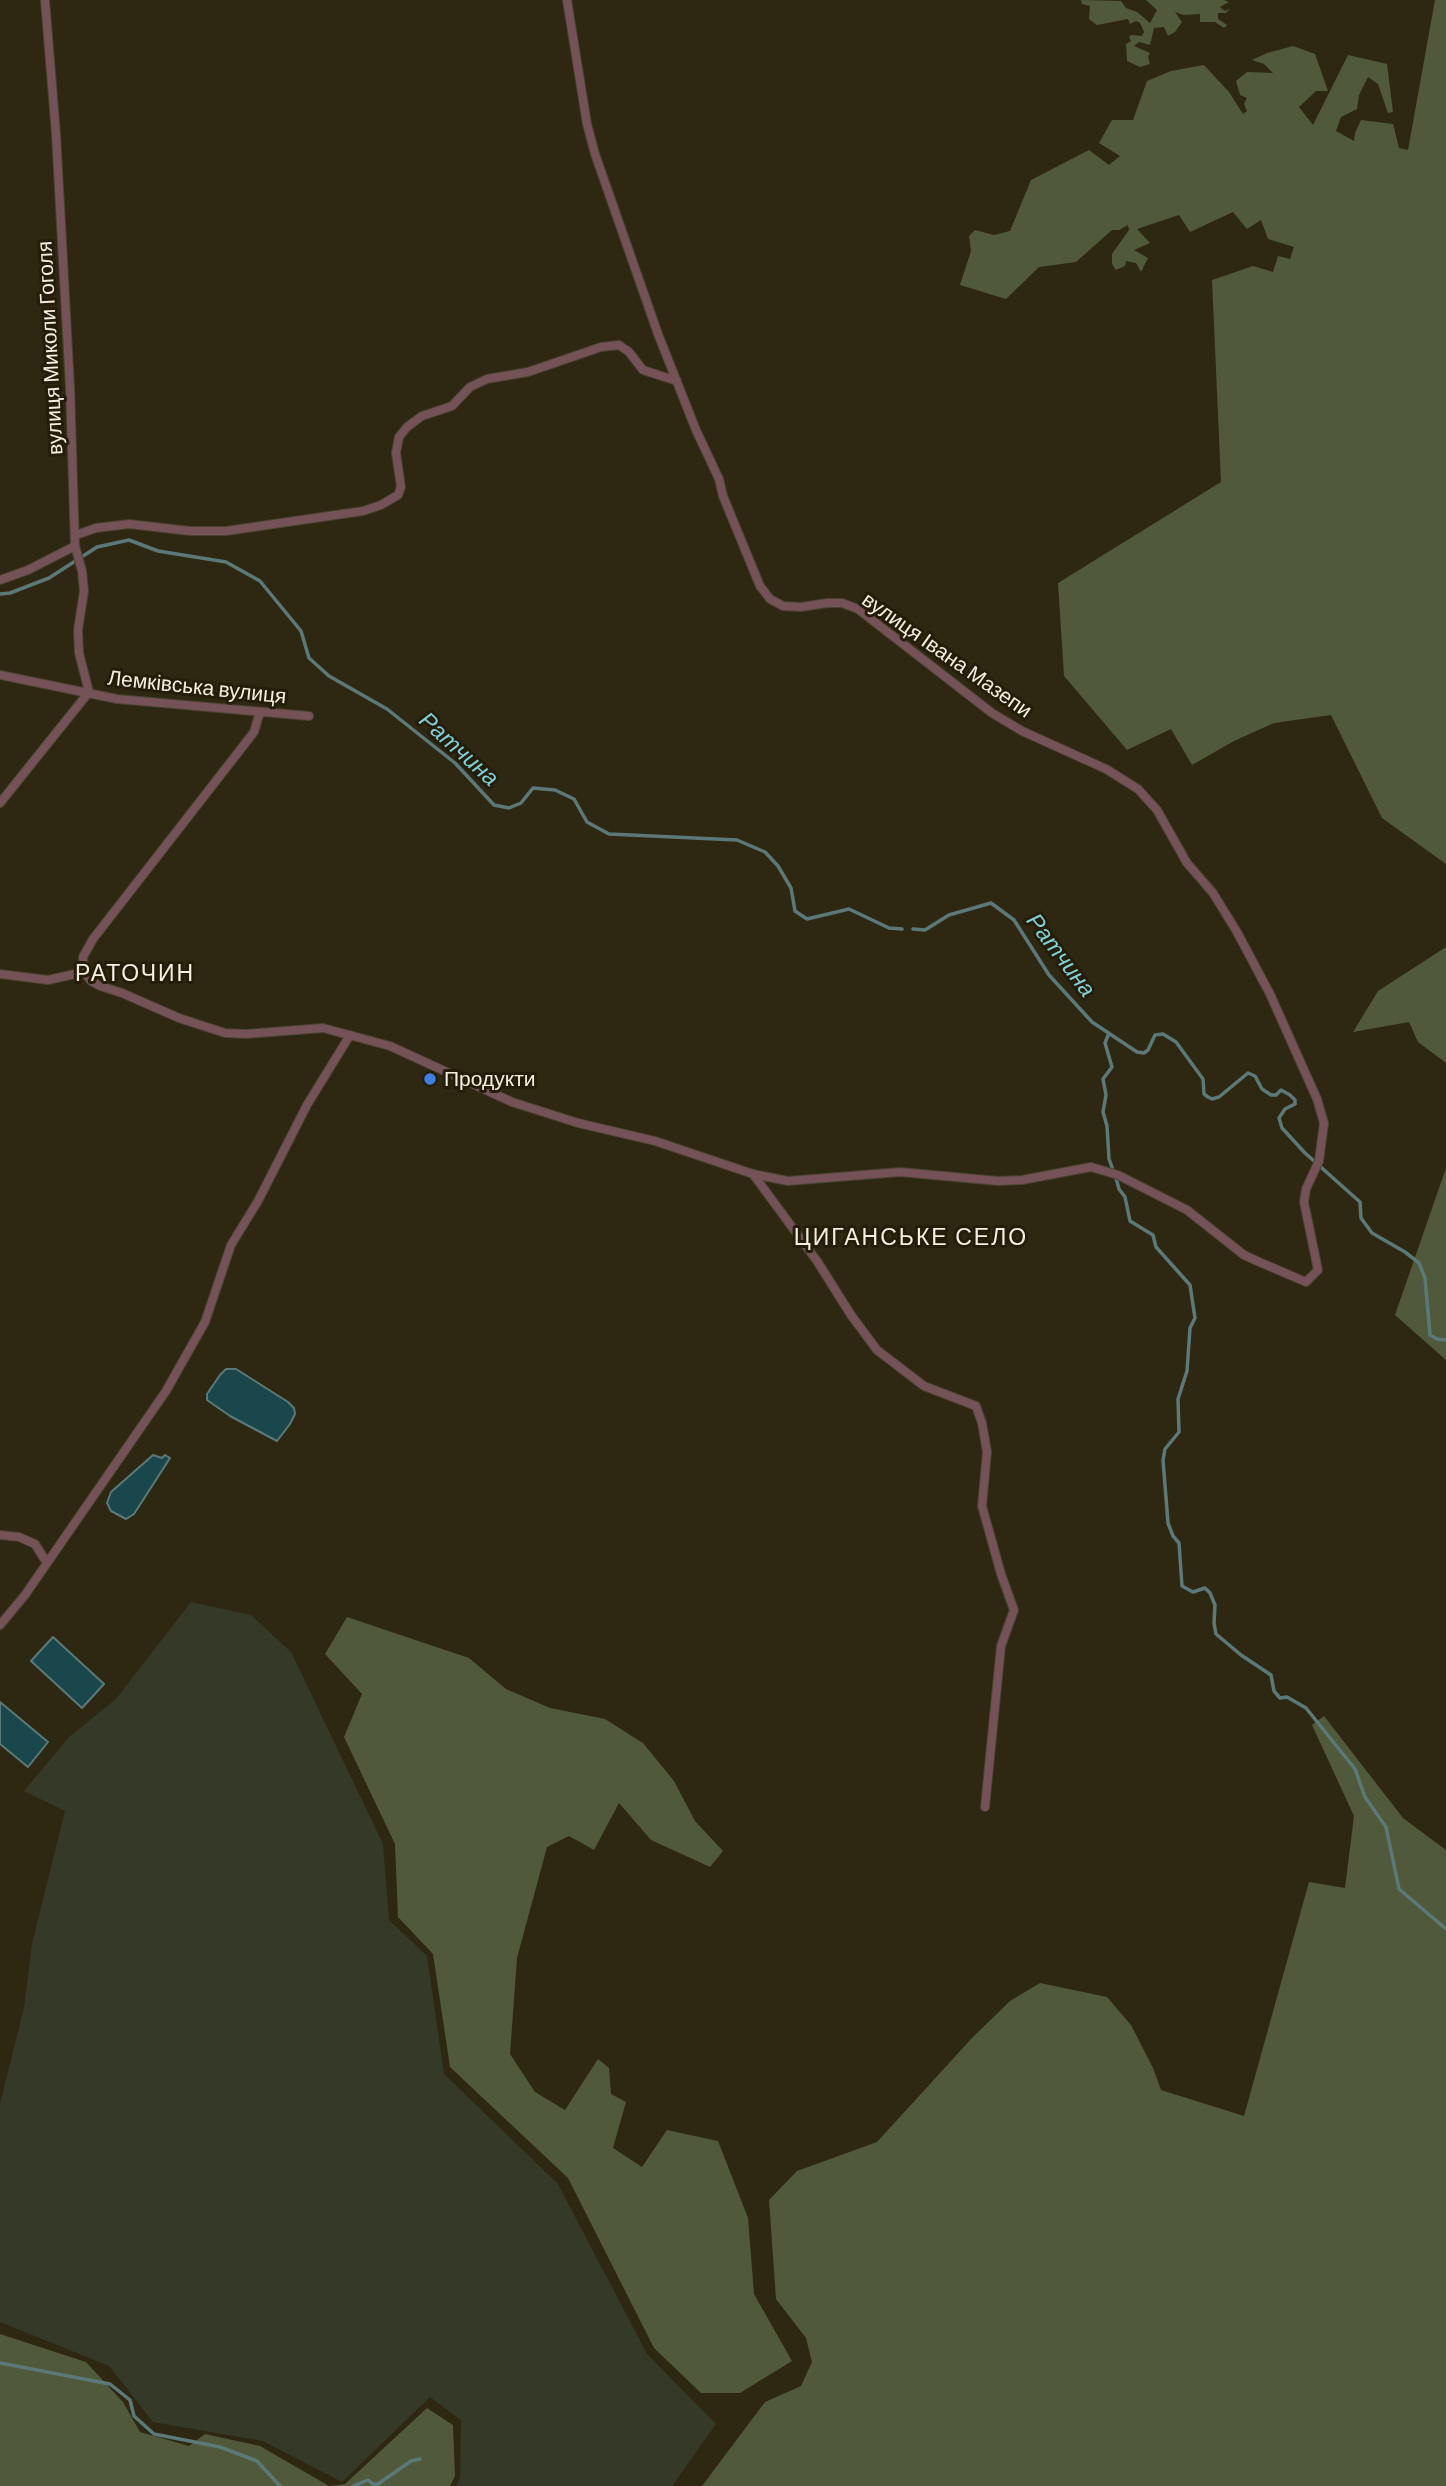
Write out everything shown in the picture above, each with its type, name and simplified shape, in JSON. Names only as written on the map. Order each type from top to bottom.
[{"type":"street","name":"вулиця Миколи Гоголя","points":[[45,0],[56,147],[75,546],[84,591],[78,630],[79,653],[89,692]]},
{"type":"street","name":"вулиця Івана Мазепи","points":[[567,0],[587,124],[595,154],[677,381],[719,479],[723,496],[760,586],[770,599],[783,606],[842,603],[858,609],[992,713],[1022,731],[1106,769],[1138,789],[1157,810],[1187,863],[1213,893],[1237,932],[1270,994],[1317,1099],[1324,1123],[1319,1161],[1306,1189],[1304,1202],[1318,1270],[1306,1282],[1244,1255],[1187,1210],[1118,1175],[1091,1167],[1022,1180],[998,1181],[900,1172],[788,1181],[753,1174]]},
{"type":"street","points":[[76,535],[96,528],[129,524],[190,531],[226,531],[363,511],[381,505],[398,495],[401,487],[396,453],[399,437],[422,416],[453,406],[470,387],[487,379],[528,372],[601,346],[619,345],[629,352],[643,370],[677,381]]},
{"type":"street","points":[[0,580],[28,570],[75,546]]},
{"type":"street","name":"Лемківська вулиця","points":[[0,675],[117,699],[309,716]]},
{"type":"street","points":[[0,803],[89,692]]},
{"type":"street","points":[[260,712],[254,732],[93,939],[83,957],[84,972],[91,981],[100,986],[179,1018],[225,1033],[323,1028],[350,1035],[390,1046],[512,1102],[578,1123],[655,1141],[753,1174],[817,1261],[877,1350],[924,1386],[976,1406],[987,1452],[982,1506],[1014,1610],[1001,1646],[985,1807]]},
{"type":"street","points":[[0,974],[48,980],[84,972]]},
{"type":"street","points":[[0,1625],[25,1595],[166,1391],[205,1322],[231,1245],[258,1201],[307,1105],[350,1035]]},
{"type":"street","points":[[0,1535],[19,1537],[35,1544],[47,1563]]},
{"type":"green space","points":[[1081,0],[1121,1],[1126,8],[1137,12],[1150,23],[1157,10],[1146,0],[1224,0],[1229,2],[1220,7],[1225,11],[1230,9],[1226,13],[1218,13],[1218,19],[1227,25],[1224,28],[1215,22],[1200,22],[1200,14],[1184,15],[1175,12],[1182,22],[1175,32],[1168,36],[1164,27],[1154,28],[1150,45],[1139,42],[1134,46],[1150,53],[1150,64],[1140,67],[1127,61],[1126,44],[1131,41],[1131,35],[1142,36],[1144,32],[1140,23],[1136,21],[1130,24],[1128,19],[1097,25],[1089,19],[1090,6],[1082,4]]},
{"type":"green space","points":[[1435,0],[1446,0],[1446,864],[1382,818],[1331,715],[1274,723],[1234,741],[1192,765],[1171,729],[1127,750],[1064,676],[1058,583],[1221,482],[1212,280],[1253,266],[1273,272],[1278,256],[1290,259],[1294,247],[1268,239],[1261,220],[1247,229],[1233,212],[1190,232],[1179,215],[1137,229],[1150,243],[1134,250],[1148,258],[1141,272],[1136,263],[1126,261],[1125,266],[1116,270],[1112,264],[1112,254],[1129,230],[1128,225],[1112,230],[1076,262],[1039,267],[1006,299],[960,285],[971,251],[969,236],[975,230],[994,235],[1010,231],[1031,180],[1089,150],[1109,165],[1120,156],[1099,143],[1112,120],[1133,120],[1147,81],[1171,71],[1204,65],[1229,92],[1243,114],[1247,111],[1244,104],[1247,98],[1240,95],[1236,81],[1247,72],[1273,73],[1264,64],[1252,60],[1293,46],[1315,54],[1328,91],[1316,91],[1299,107],[1313,125],[1348,55],[1387,64],[1393,112],[1388,113],[1378,84],[1368,77],[1359,95],[1357,109],[1341,117],[1336,131],[1354,141],[1361,120],[1393,124],[1399,148],[1408,150]]},
{"type":"green space","points":[[1446,947],[1446,1063],[1418,1042],[1409,1022],[1353,1032],[1378,991]]},
{"type":"green space","points":[[1446,1168],[1446,1360],[1395,1315]]},
{"type":"green space","points":[[191,1602],[251,1615],[291,1652],[383,1844],[389,1920],[427,1956],[444,2074],[558,2184],[647,2354],[716,2424],[672,2486],[456,2486],[460,2478],[461,2420],[430,2397],[342,2482],[263,2441],[153,2422],[109,2366],[0,2322],[0,2104],[24,2008],[32,1944],[65,1811],[24,1791],[69,1737],[116,1699]]},
{"type":"green space","points":[[347,1617],[469,1658],[506,1689],[550,1708],[605,1719],[643,1743],[674,1781],[695,1821],[723,1851],[710,1867],[651,1840],[619,1803],[594,1850],[569,1836],[547,1847],[517,1958],[510,2054],[535,2092],[565,2110],[598,2059],[609,2068],[611,2094],[626,2102],[613,2148],[642,2167],[667,2130],[718,2141],[748,2218],[754,2294],[792,2361],[740,2393],[701,2393],[654,2348],[568,2178],[450,2067],[433,1954],[398,1917],[395,1844],[344,1737],[362,1694],[325,1654]]},
{"type":"green space","points":[[1324,1716],[1403,1818],[1446,1850],[1446,2486],[702,2486],[765,2402],[801,2386],[812,2362],[806,2338],[776,2299],[769,2200],[797,2171],[877,2142],[972,2038],[1010,2001],[1040,1983],[1107,1997],[1131,2025],[1161,2090],[1244,2116],[1309,1882],[1345,1888],[1354,1816],[1312,1725]]},
{"type":"green space","points":[[0,2334],[86,2362],[123,2402],[140,2432],[189,2446],[205,2434],[260,2446],[329,2486],[0,2486]]},
{"type":"green space","points":[[427,2408],[453,2425],[455,2476],[450,2486],[330,2486],[345,2484]]},
{"type":"water","points":[[226,1369],[236,1369],[294,1408],[295,1414],[290,1424],[277,1441],[230,1416],[207,1400],[207,1394]]},
{"type":"water","points":[[153,1455],[170,1458],[134,1514],[126,1519],[111,1511],[107,1503],[111,1492]]},
{"type":"water","points":[[53,1637],[104,1684],[82,1708],[31,1661]]},
{"type":"water","points":[[0,1702],[48,1742],[28,1767],[0,1744]]},
{"type":"waterway","name":"Ратчина","points":[[0,594],[10,593],[49,578],[97,547],[129,540],[158,551],[226,562],[260,581],[301,631],[309,658],[329,676],[387,709],[455,763],[494,805],[509,808],[521,803],[533,788],[555,790],[574,799],[587,822],[609,834],[737,840],[765,852],[778,866],[791,888],[795,911],[807,919],[849,909],[889,928],[902,929]]},
{"type":"waterway","name":"Ратчина","points":[[913,929],[925,930],[949,915],[991,903],[1014,920],[1049,975],[1092,1022],[1137,1052],[1144,1053],[1148,1050],[1155,1035],[1163,1034],[1176,1042],[1203,1079],[1204,1094],[1212,1099],[1219,1097],[1248,1073],[1255,1076],[1262,1089],[1271,1095],[1276,1095],[1281,1090],[1290,1095],[1295,1104],[1285,1109],[1279,1118],[1282,1128],[1305,1153],[1360,1202],[1361,1218],[1372,1233],[1419,1263],[1425,1278],[1430,1335],[1446,1340]]},
{"type":"waterway","points":[[1109,1033],[1105,1043],[1112,1067],[1103,1079],[1106,1095],[1103,1112],[1113,1170]]},
{"type":"waterway","points":[[1116,1178],[1125,1197],[1130,1221],[1153,1235],[1156,1247],[1190,1285],[1195,1318],[1190,1328],[1187,1371],[1178,1399],[1179,1432],[1165,1449],[1163,1460],[1168,1523],[1179,1543],[1182,1586],[1193,1592],[1205,1588],[1210,1593],[1215,1605],[1216,1634],[1271,1675],[1274,1691],[1280,1698],[1287,1697],[1306,1708],[1355,1769],[1365,1797],[1386,1827],[1399,1889],[1446,1929]]},
{"type":"waterway","points":[[0,2363],[110,2384],[130,2400],[134,2416],[154,2434],[220,2447],[257,2461],[280,2486]]},
{"type":"waterway","points":[[353,2486],[368,2480],[378,2484],[411,2461],[420,2459]]},
{"type":"place","name":"Продукти","points":[[430,1079]]},
{"type":"district","name":"РАТОЧИН","points":[[135,973]]},
{"type":"district","name":"ЦИГАНСЬКЕ СЕЛО","points":[[911,1237]]}]
